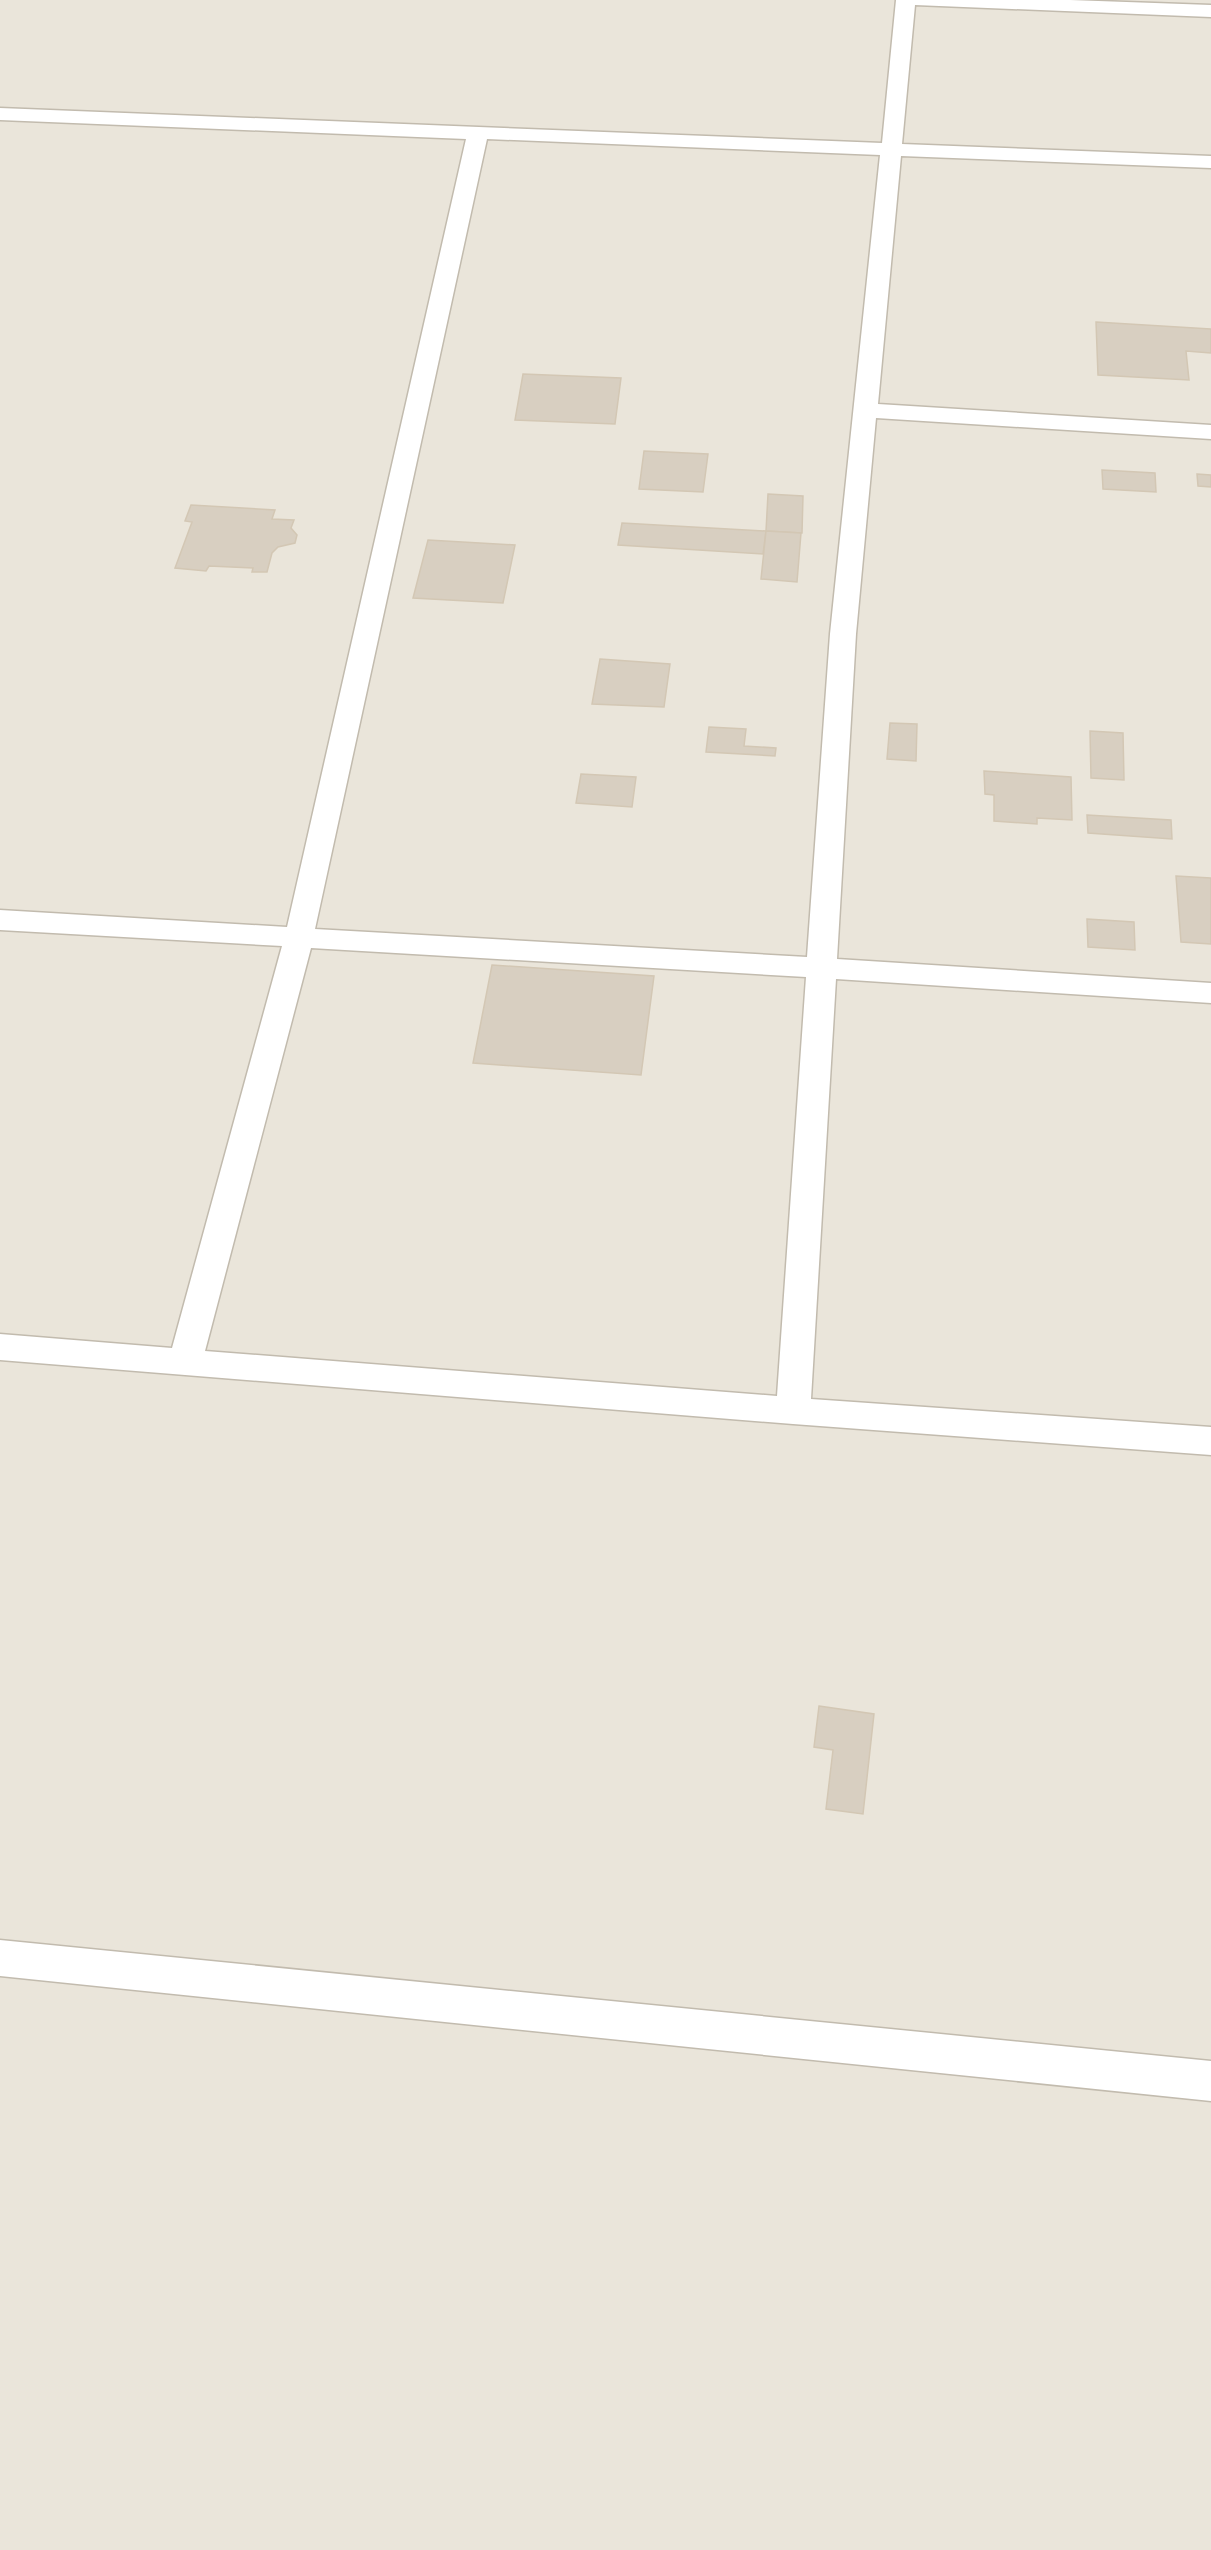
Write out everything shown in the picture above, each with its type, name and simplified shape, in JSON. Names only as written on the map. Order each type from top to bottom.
[{"type":"street","points":[[793,1411],[843,634],[906,0]]},
{"type":"street","points":[[917,0],[1211,11]]},
{"type":"street","points":[[0,114],[1211,162]]},
{"type":"street","points":[[185,1363],[298,938],[478,133]]},
{"type":"street","points":[[865,410],[1211,432]]},
{"type":"street","points":[[0,920],[1211,993]]},
{"type":"street","points":[[0,1347],[793,1411],[1211,1441]]},
{"type":"street","points":[[0,1958],[1211,2081]]},
{"type":"shaded area","points":[[0,0],[1211,0],[1211,2550],[0,2550]]},
{"type":"building","points":[[1096,322],[1211,329],[1211,353],[1186,351],[1189,380],[1098,375]]},
{"type":"building","points":[[523,374],[621,378],[615,424],[515,420]]},
{"type":"building","points":[[644,451],[708,454],[703,492],[639,489]]},
{"type":"building","points":[[1102,470],[1155,473],[1156,492],[1103,489]]},
{"type":"building","points":[[1197,474],[1211,475],[1211,487],[1198,486]]},
{"type":"building","points":[[768,494],[803,496],[802,533],[766,531]]},
{"type":"building","points":[[191,505],[275,510],[272,519],[294,520],[291,528],[297,535],[295,543],[278,547],[272,553],[267,572],[252,572],[253,568],[209,566],[206,571],[175,568],[192,522],[185,521]]},
{"type":"building","points":[[622,523],[766,531],[763,554],[618,545]]},
{"type":"building","points":[[766,531],[801,533],[797,582],[761,579]]},
{"type":"building","points":[[428,540],[515,545],[503,603],[413,598]]},
{"type":"building","points":[[600,659],[670,664],[664,707],[592,704]]},
{"type":"building","points":[[890,723],[917,724],[916,761],[887,759]]},
{"type":"building","points":[[709,727],[746,729],[744,746],[776,748],[775,756],[706,752]]},
{"type":"building","points":[[1090,731],[1123,733],[1124,780],[1091,778]]},
{"type":"building","points":[[984,771],[1071,777],[1072,820],[1037,818],[1037,824],[994,821],[994,795],[985,794]]},
{"type":"building","points":[[581,774],[636,777],[632,807],[576,803]]},
{"type":"building","points":[[1087,815],[1171,820],[1172,839],[1088,833]]},
{"type":"building","points":[[1176,876],[1211,878],[1211,944],[1181,942]]},
{"type":"building","points":[[1087,919],[1134,922],[1135,950],[1088,947]]},
{"type":"building","points":[[492,965],[654,976],[641,1075],[473,1063]]},
{"type":"building","points":[[819,1706],[874,1714],[863,1814],[826,1809],[833,1750],[814,1747]]}]
